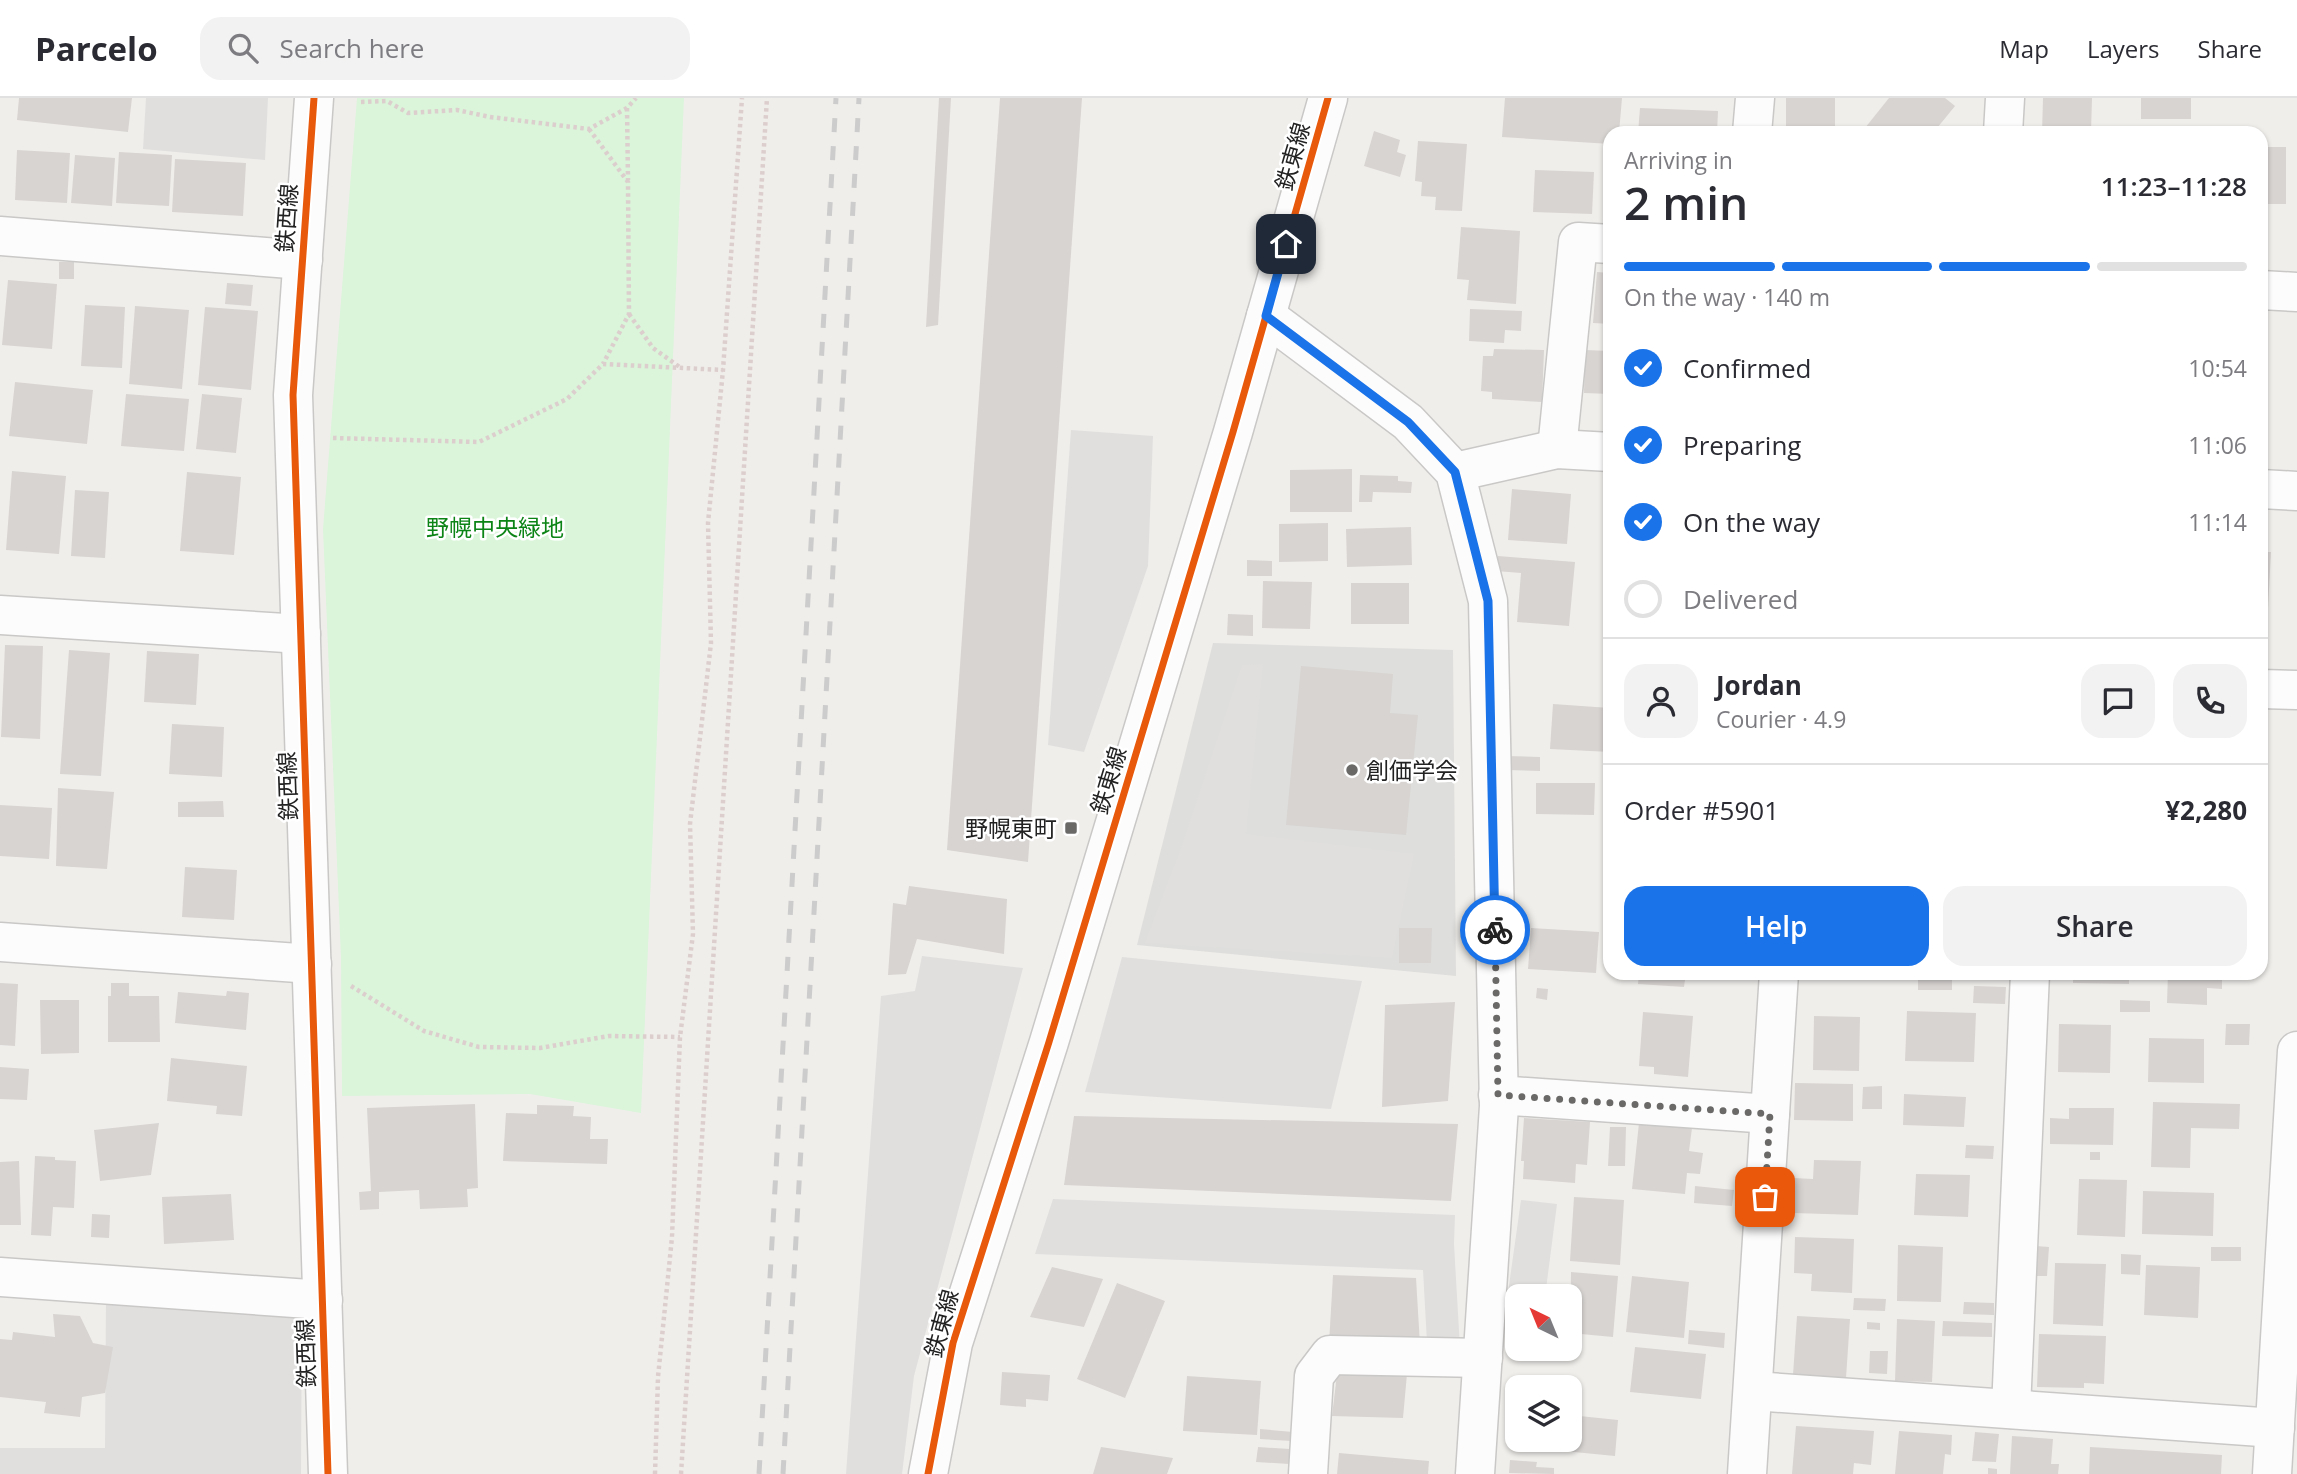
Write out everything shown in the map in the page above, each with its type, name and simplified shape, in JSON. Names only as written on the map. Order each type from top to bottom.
[{"type":"street","name":"鉄西線","points":[[314,98],[293,395],[328,1474]]},
{"type":"street","name":"鉄東線","points":[[928,1474],[953,1343],[1049,1042],[1266,316],[1328,98]]},
{"type":"street","points":[[1753,126],[1755,98]]},
{"type":"street","points":[[2003,126],[2005,98]]},
{"type":"street","points":[[0,236],[303,260]]},
{"type":"street","points":[[1557,449],[1578,242],[1603,244]]},
{"type":"street","points":[[2268,290],[2297,292]]},
{"type":"street","points":[[1266,316],[1408,422],[1455,472],[1488,601],[1498,1095],[1475,1474]]},
{"type":"street","points":[[1455,472],[1557,449],[1603,452]]},
{"type":"street","points":[[2268,489],[2297,491]]},
{"type":"street","points":[[0,615],[301,634]]},
{"type":"street","points":[[2268,689],[2297,690]]},
{"type":"street","points":[[0,942],[312,964]]},
{"type":"street","points":[[1747,1474],[1779,980]]},
{"type":"street","points":[[2011,1409],[2030,980]]},
{"type":"street","points":[[2272,1474],[2297,1051]]},
{"type":"street","points":[[1498,1095],[1770,1114]]},
{"type":"street","points":[[0,1277],[323,1300]]},
{"type":"street","points":[[1308,1474],[1314,1376],[1330,1355],[1483,1359]]},
{"type":"street","points":[[1753,1391],[2275,1428]]},
{"type":"path","points":[[361,102],[387,101],[408,113],[457,110],[490,117],[589,129],[627,108],[636,98]]},
{"type":"path","points":[[655,1474],[658,1377],[672,1237],[680,1037],[693,934],[690,824],[711,643],[708,523],[723,370],[742,98]]},
{"type":"path","points":[[681,1474],[766,98]]},
{"type":"path","points":[[328,438],[479,442],[567,399],[603,364],[629,314],[627,108]]},
{"type":"path","points":[[589,129],[628,182]]},
{"type":"path","points":[[629,314],[653,348],[681,368]]},
{"type":"path","points":[[603,364],[723,370]]},
{"type":"path","points":[[349,985],[424,1031],[479,1047],[540,1048],[609,1036],[680,1037]]},
{"type":"shaded area","points":[[146,98],[268,98],[265,160],[143,149]]},
{"type":"shaded area","points":[[1071,430],[1153,436],[1148,566],[1084,752],[1048,745]]},
{"type":"shaded area","points":[[1213,643],[1453,650],[1456,976],[1137,945]]},
{"type":"shaded area","points":[[1263,664],[1246,834],[1414,854],[1392,958],[1145,943],[1181,848],[1242,665]]},
{"type":"shaded area","points":[[922,956],[1023,968],[914,1376],[902,1474],[846,1474],[881,996],[915,991]]},
{"type":"shaded area","points":[[1122,957],[1362,981],[1331,1109],[1085,1092]]},
{"type":"shaded area","points":[[1053,1199],[1455,1215],[1460,1348],[1427,1343],[1423,1270],[1035,1254]]},
{"type":"shaded area","points":[[1521,1200],[1557,1204],[1547,1284],[1509,1284]]},
{"type":"shaded area","points":[[106,1296],[302,1296],[301,1474],[0,1474],[0,1448],[105,1448]]},
{"type":"green space","name":"野幌中央緑地","points":[[357,98],[684,98],[641,1113],[530,1094],[342,1096],[341,958],[323,529]]},
{"type":"building","points":[[19,98],[132,98],[128,132],[17,120]]},
{"type":"building","points":[[939,98],[951,98],[938,325],[926,327]]},
{"type":"building","points":[[1000,98],[1082,98],[1028,862],[947,850]]},
{"type":"building","points":[[1505,98],[1622,98],[1620,126],[1603,126],[1603,144],[1502,137]]},
{"type":"building","points":[[1786,98],[1835,98],[1835,126],[1786,126]]},
{"type":"building","points":[[1889,98],[1945,98],[1955,106],[1939,126],[1867,126]]},
{"type":"building","points":[[2043,98],[2092,98],[2091,126],[2042,126]]},
{"type":"building","points":[[2141,98],[2191,98],[2191,119],[2141,119]]},
{"type":"building","points":[[1640,108],[1718,111],[1717,126],[1639,126]]},
{"type":"building","points":[[1374,131],[1400,140],[1397,152],[1406,155],[1400,177],[1364,166]]},
{"type":"building","points":[[1418,141],[1467,144],[1462,211],[1435,210],[1436,197],[1421,196],[1422,182],[1415,181]]},
{"type":"building","points":[[2268,147],[2286,147],[2286,204],[2268,204]]},
{"type":"building","points":[[17,150],[70,153],[67,203],[15,200]]},
{"type":"building","points":[[119,152],[172,155],[169,206],[116,203]]},
{"type":"building","points":[[75,155],[115,158],[112,206],[71,203]]},
{"type":"building","points":[[175,159],[246,163],[243,216],[172,212]]},
{"type":"building","points":[[1535,170],[1594,172],[1592,214],[1533,212]]},
{"type":"building","points":[[1461,227],[1520,231],[1516,304],[1467,300],[1469,280],[1457,279]]},
{"type":"building","points":[[59,262],[74,262],[74,279],[59,279]]},
{"type":"building","points":[[1597,272],[1603,272],[1603,324],[1593,323]]},
{"type":"building","points":[[8,280],[57,284],[52,349],[2,345]]},
{"type":"building","points":[[227,283],[253,285],[251,306],[225,304]]},
{"type":"building","points":[[85,305],[125,307],[122,368],[81,366]]},
{"type":"building","points":[[135,306],[189,310],[182,389],[129,384]]},
{"type":"building","points":[[205,307],[258,311],[251,390],[198,385]]},
{"type":"building","points":[[1470,309],[1522,311],[1521,331],[1505,330],[1504,343],[1469,341]]},
{"type":"building","points":[[1494,349],[1544,350],[1542,402],[1492,399],[1492,392],[1481,391],[1483,356],[1493,356]]},
{"type":"building","points":[[1585,350],[1603,351],[1603,394],[1584,393]]},
{"type":"building","points":[[15,382],[93,390],[87,444],[9,436]]},
{"type":"building","points":[[126,394],[189,399],[184,451],[121,446]]},
{"type":"building","points":[[202,394],[242,398],[236,453],[196,449]]},
{"type":"building","points":[[1352,469],[1352,512],[1290,512],[1290,470]]},
{"type":"building","points":[[12,471],[66,476],[59,554],[6,550]]},
{"type":"building","points":[[187,472],[241,477],[234,555],[180,551]]},
{"type":"building","points":[[1360,475],[1398,476],[1398,481],[1412,482],[1411,493],[1373,492],[1372,502],[1359,502]]},
{"type":"building","points":[[1512,489],[1571,494],[1567,544],[1508,540]]},
{"type":"building","points":[[75,490],[109,492],[105,558],[71,556]]},
{"type":"building","points":[[1328,523],[1328,561],[1279,562],[1279,524]]},
{"type":"building","points":[[1411,527],[1412,565],[1347,567],[1346,529]]},
{"type":"building","points":[[2268,552],[2271,552],[2268,608]]},
{"type":"building","points":[[1498,556],[1575,562],[1569,626],[1517,622],[1521,573],[1496,571]]},
{"type":"building","points":[[1247,560],[1272,561],[1272,576],[1247,576]]},
{"type":"building","points":[[1263,581],[1312,582],[1310,629],[1262,628]]},
{"type":"building","points":[[1351,583],[1409,583],[1409,624],[1351,624]]},
{"type":"building","points":[[1228,614],[1253,615],[1253,636],[1227,635]]},
{"type":"building","points":[[5,645],[43,646],[40,739],[1,737]]},
{"type":"building","points":[[69,650],[110,653],[101,776],[60,774]]},
{"type":"building","points":[[147,651],[199,654],[196,705],[144,702]]},
{"type":"building","name":"創価学会","points":[[1301,666],[1393,674],[1390,713],[1418,715],[1406,835],[1286,825]]},
{"type":"building","points":[[1553,704],[1603,708],[1603,752],[1550,749]]},
{"type":"building","points":[[172,724],[224,727],[222,777],[169,774]]},
{"type":"building","points":[[1506,756],[1540,757],[1540,771],[1506,770]]},
{"type":"building","points":[[1536,783],[1595,783],[1594,815],[1536,814]]},
{"type":"building","points":[[58,788],[114,792],[107,869],[56,866]]},
{"type":"building","points":[[223,801],[224,817],[178,817],[178,802]]},
{"type":"building","points":[[0,805],[52,808],[49,859],[0,856]]},
{"type":"building","points":[[185,867],[237,870],[234,920],[182,917]]},
{"type":"building","points":[[909,886],[1007,899],[1004,954],[917,939],[906,974],[888,975],[893,903],[906,905]]},
{"type":"building","points":[[1399,928],[1432,928],[1431,963],[1399,963]]},
{"type":"building","points":[[1531,928],[1599,932],[1596,973],[1528,969]]},
{"type":"building","points":[[1638,980],[1685,980],[1684,987],[1638,984]]},
{"type":"building","points":[[1918,980],[1952,980],[1952,990],[1918,990]]},
{"type":"building","points":[[2073,980],[2129,980],[2129,984],[2073,983]]},
{"type":"building","points":[[2168,980],[2222,980],[2222,989],[2207,988],[2207,1005],[2167,1003]]},
{"type":"building","points":[[0,983],[18,984],[15,1046],[0,1045]]},
{"type":"building","points":[[111,983],[129,983],[129,996],[159,996],[160,1042],[108,1042],[108,996],[111,996]]},
{"type":"building","points":[[1974,986],[2006,987],[2005,1004],[1973,1003]]},
{"type":"building","points":[[1537,988],[1548,989],[1547,1000],[1536,998]]},
{"type":"building","points":[[227,991],[249,993],[246,1030],[175,1023],[178,992],[226,996]]},
{"type":"building","points":[[40,1000],[79,1000],[79,1053],[41,1054]]},
{"type":"building","points":[[2120,1000],[2150,1001],[2150,1012],[2120,1012]]},
{"type":"building","points":[[1455,1002],[1448,1101],[1382,1107],[1385,1005]]},
{"type":"building","points":[[1907,1011],[1976,1013],[1974,1062],[1905,1061]]},
{"type":"building","points":[[1643,1012],[1693,1016],[1688,1077],[1654,1074],[1654,1067],[1639,1066]]},
{"type":"building","points":[[1814,1016],[1860,1017],[1859,1071],[1813,1070]]},
{"type":"building","points":[[2059,1024],[2111,1025],[2110,1073],[2058,1072]]},
{"type":"building","points":[[2226,1024],[2250,1024],[2249,1045],[2225,1045]]},
{"type":"building","points":[[2149,1038],[2204,1039],[2204,1083],[2148,1082]]},
{"type":"building","points":[[171,1058],[247,1066],[242,1116],[216,1114],[217,1106],[167,1101]]},
{"type":"building","points":[[0,1067],[29,1069],[27,1100],[0,1099]]},
{"type":"building","points":[[1795,1083],[1853,1084],[1853,1121],[1794,1120]]},
{"type":"building","points":[[1882,1086],[1882,1109],[1862,1109],[1863,1087]]},
{"type":"building","points":[[1904,1094],[1966,1097],[1964,1127],[1903,1125]]},
{"type":"building","points":[[2153,1102],[2240,1104],[2239,1129],[2191,1128],[2190,1168],[2151,1167]]},
{"type":"building","points":[[475,1104],[478,1188],[467,1189],[468,1207],[420,1209],[419,1190],[379,1192],[379,1209],[360,1210],[359,1192],[371,1191],[367,1108]]},
{"type":"building","points":[[537,1105],[574,1106],[573,1116],[591,1117],[590,1139],[608,1139],[607,1164],[503,1161],[506,1113],[537,1114]]},
{"type":"building","points":[[2069,1108],[2114,1108],[2113,1145],[2050,1144],[2050,1118],[2069,1119]]},
{"type":"building","points":[[1074,1116],[1458,1124],[1451,1201],[1064,1185]]},
{"type":"building","points":[[1524,1118],[1590,1122],[1587,1165],[1576,1164],[1575,1183],[1523,1179],[1524,1161],[1521,1161]]},
{"type":"building","points":[[159,1123],[151,1175],[100,1181],[94,1130]]},
{"type":"building","points":[[1639,1123],[1692,1128],[1689,1151],[1703,1153],[1700,1174],[1687,1173],[1685,1194],[1632,1189]]},
{"type":"building","points":[[1610,1127],[1626,1127],[1625,1166],[1608,1166]]},
{"type":"building","points":[[1966,1145],[1994,1146],[1993,1159],[1965,1158]]},
{"type":"building","points":[[2090,1152],[2100,1152],[2100,1160],[2090,1160]]},
{"type":"building","points":[[35,1156],[76,1161],[74,1208],[53,1207],[51,1236],[31,1235]]},
{"type":"building","points":[[1814,1160],[1861,1161],[1858,1215],[1793,1213],[1794,1178],[1813,1179]]},
{"type":"building","points":[[19,1161],[21,1225],[0,1225],[0,1162]]},
{"type":"building","points":[[1916,1174],[1970,1175],[1968,1217],[1914,1215]]},
{"type":"building","points":[[2079,1179],[2127,1180],[2125,1237],[2077,1235]]},
{"type":"building","points":[[1695,1186],[1734,1190],[1732,1206],[1694,1203]]},
{"type":"building","points":[[2143,1191],[2214,1193],[2213,1236],[2142,1234]]},
{"type":"building","points":[[231,1194],[234,1240],[164,1244],[162,1197]]},
{"type":"building","points":[[1574,1197],[1624,1200],[1620,1265],[1570,1261]]},
{"type":"building","points":[[92,1214],[110,1215],[109,1238],[91,1237]]},
{"type":"building","points":[[1795,1237],[1854,1239],[1852,1293],[1811,1291],[1812,1274],[1794,1273]]},
{"type":"building","points":[[1898,1245],[1943,1247],[1941,1302],[1897,1301]]},
{"type":"building","points":[[2036,1246],[2049,1247],[2047,1276],[2035,1276]]},
{"type":"building","points":[[2211,1247],[2241,1247],[2241,1261],[2211,1261]]},
{"type":"building","points":[[2121,1254],[2141,1255],[2140,1275],[2121,1274]]},
{"type":"building","points":[[2055,1263],[2106,1264],[2103,1326],[2053,1324]]},
{"type":"building","points":[[2146,1265],[2200,1267],[2198,1318],[2144,1315]]},
{"type":"building","points":[[1052,1267],[1103,1279],[1084,1327],[1030,1317]]},
{"type":"building","points":[[1571,1272],[1618,1276],[1613,1337],[1582,1334],[1582,1284],[1571,1284]]},
{"type":"building","points":[[1333,1275],[1416,1278],[1420,1345],[1329,1344]]},
{"type":"building","points":[[1632,1276],[1689,1282],[1684,1338],[1626,1332]]},
{"type":"building","points":[[1117,1283],[1165,1301],[1125,1398],[1077,1379]]},
{"type":"building","points":[[1854,1298],[1886,1299],[1885,1311],[1853,1310]]},
{"type":"building","points":[[1964,1302],[1994,1303],[1994,1315],[1963,1314]]},
{"type":"building","points":[[53,1314],[80,1316],[93,1343],[113,1347],[105,1393],[82,1397],[80,1417],[44,1413],[46,1402],[0,1397],[0,1339],[12,1340],[13,1332],[55,1337]]},
{"type":"building","points":[[1797,1316],[1850,1319],[1846,1378],[1793,1375]]},
{"type":"building","points":[[1897,1319],[1935,1321],[1932,1382],[1895,1381]]},
{"type":"building","points":[[1943,1321],[1992,1323],[1992,1337],[1942,1336]]},
{"type":"building","points":[[1867,1322],[1880,1323],[1880,1330],[1867,1329]]},
{"type":"building","points":[[1689,1330],[1725,1333],[1724,1348],[1688,1344]]},
{"type":"building","points":[[2039,1334],[2106,1336],[2104,1384],[2084,1383],[2084,1388],[2037,1387]]},
{"type":"building","points":[[1635,1347],[1706,1354],[1701,1399],[1630,1392]]},
{"type":"building","points":[[1870,1351],[1888,1351],[1887,1374],[1869,1373]]},
{"type":"building","points":[[1338,1366],[1407,1374],[1403,1418],[1332,1416]]},
{"type":"building","points":[[1002,1372],[1050,1375],[1048,1401],[1026,1399],[1026,1407],[1000,1405]]},
{"type":"building","points":[[1187,1376],[1261,1381],[1257,1435],[1183,1431]]},
{"type":"building","points":[[1582,1416],[1618,1420],[1615,1456],[1574,1452],[1582,1452]]},
{"type":"building","points":[[1796,1426],[1874,1431],[1871,1465],[1854,1463],[1853,1474],[1792,1474]]},
{"type":"building","points":[[1260,1429],[1293,1432],[1292,1441],[1260,1439]]},
{"type":"building","points":[[1899,1431],[1952,1435],[1951,1455],[1945,1454],[1943,1474],[1895,1474]]},
{"type":"building","points":[[1975,1432],[1999,1434],[1996,1462],[1972,1461]]},
{"type":"building","points":[[2012,1436],[2053,1439],[2051,1464],[2059,1464],[2058,1474],[2010,1474]]},
{"type":"building","points":[[1101,1447],[1173,1458],[1167,1474],[1093,1474]]},
{"type":"building","points":[[1258,1447],[1290,1449],[1289,1464],[1256,1462]]},
{"type":"building","points":[[2090,1447],[2222,1455],[2221,1474],[2089,1474]]},
{"type":"building","points":[[1339,1453],[1429,1461],[1428,1474],[1337,1474]]},
{"type":"building","points":[[1510,1460],[1537,1462],[1536,1467],[1554,1468],[1554,1474],[1509,1473]]},
{"type":"building","points":[[1988,1468],[1997,1469],[1997,1474],[1988,1474]]},
{"type":"railway","points":[[759,1474],[836,98]]},
{"type":"railway","points":[[783,1474],[859,98]]},
{"type":"cycle path","points":[[314,98],[293,395],[328,1474]]},
{"type":"cycle path","points":[[928,1474],[953,1343],[1049,1042],[1233,432],[1328,98]]},
{"type":"way so far","points":[[1495,930],[1498,1095],[1770,1114],[1765,1197]]},
{"type":"place","name":"創価学会","points":[[1352,770]]},
{"type":"place","name":"野幌東町","points":[[1071,828]]},
{"type":"route","points":[[1286,244],[1266,316],[1408,422],[1455,472],[1488,601],[1495,930]]}]
